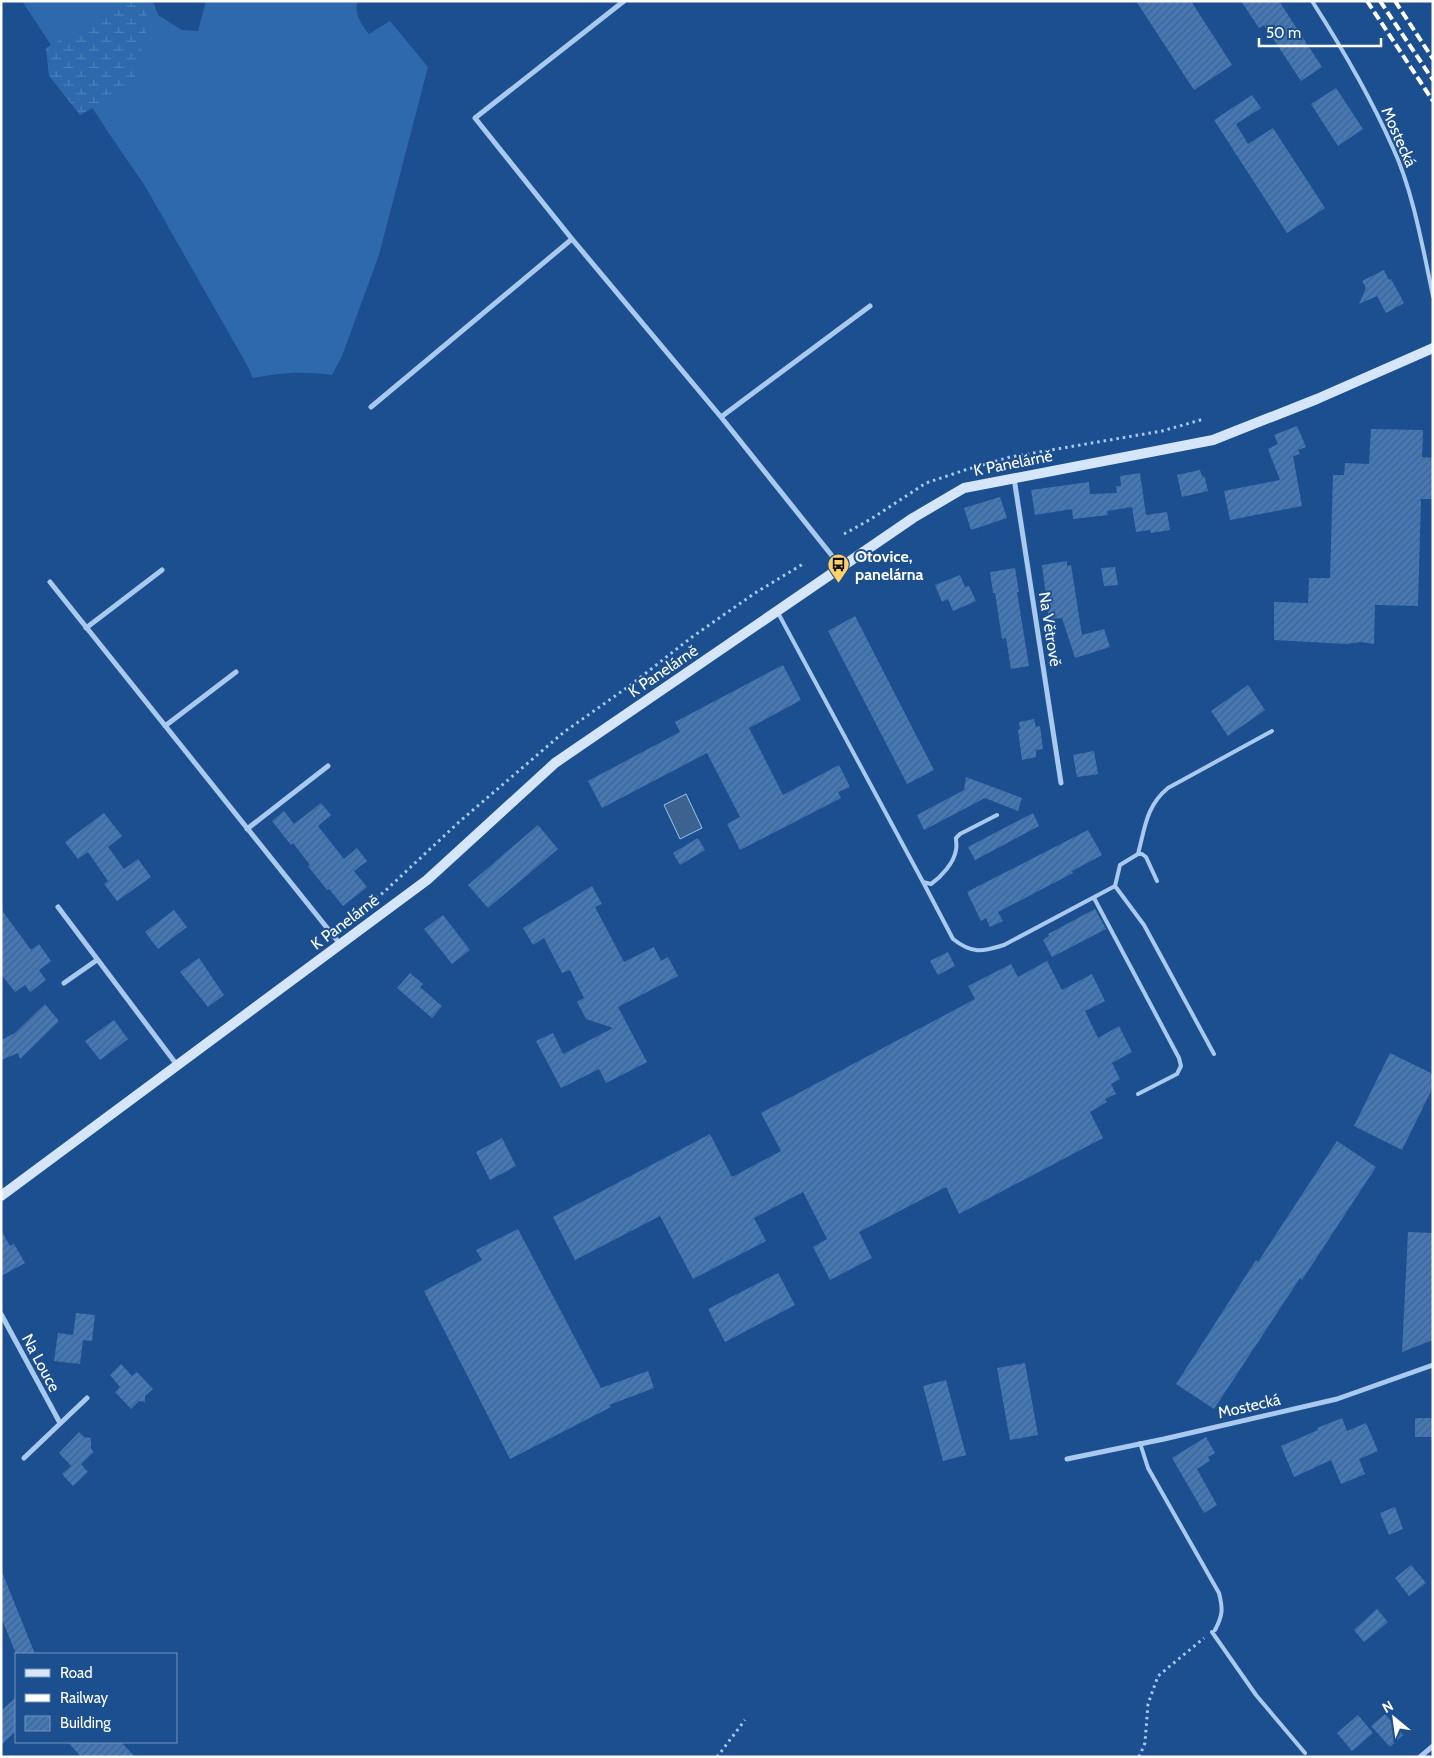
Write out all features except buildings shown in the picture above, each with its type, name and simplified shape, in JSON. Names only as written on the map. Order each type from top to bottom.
[{"type":"street","points":[[624,1],[475,118],[572,239],[721,417],[841,567]]},
{"type":"street","points":[[371,407],[572,239]]},
{"type":"street","points":[[721,417],[870,306]]},
{"type":"street","name":"K Panelárně","points":[[1,1196],[427,880],[555,763],[913,518],[964,488],[1213,440],[1318,399],[1433,348]]},
{"type":"street","name":"Na Větrově","points":[[1014,478],[1061,783]]},
{"type":"street","points":[[86,628],[162,570]]},
{"type":"street","points":[[50,582],[340,944]]},
{"type":"street","points":[[165,726],[236,672]]},
{"type":"street","points":[[247,829],[328,766]]},
{"type":"street","points":[[58,907],[178,1065]]},
{"type":"street","points":[[64,983],[97,960]]},
{"type":"street","name":"Na Louce","points":[[1,1314],[60,1423]]},
{"type":"street","name":"Mostecká","points":[[1066,1459],[1337,1399],[1433,1364]]},
{"type":"street","name":"Na Louce","points":[[24,1458],[87,1398]]},
{"type":"street","points":[[1420,1757],[1433,1746]]},
{"type":"lane","name":"Mostecká","points":[[1312,1],[1336,40],[1394,149],[1412,202],[1433,296]]},
{"type":"lane","points":[[777,611],[953,940],[961,946],[974,951],[989,950],[1004,945],[1115,886],[1120,866],[1138,854],[1150,810],[1160,795],[1168,788],[1272,731]]},
{"type":"lane","points":[[923,882],[931,884],[946,871],[956,851],[956,838],[960,834],[997,814]]},
{"type":"lane","points":[[1138,854],[1146,857],[1157,881]]},
{"type":"lane","points":[[1115,886],[1144,925],[1214,1054]]},
{"type":"lane","points":[[1094,898],[1174,1049],[1181,1066],[1177,1074],[1138,1094]]},
{"type":"lane","points":[[1140,1443],[1148,1468],[1219,1594],[1222,1607],[1221,1619],[1213,1631],[1256,1695],[1305,1753]]},
{"type":"path","points":[[340,927],[384,892],[460,822],[564,732],[632,684],[692,637],[755,593],[803,564]]},
{"type":"path","points":[[1139,1757],[1145,1743],[1148,1704],[1158,1676],[1213,1631]]},
{"type":"path","points":[[717,1757],[746,1720]]},
{"type":"green space","points":[[22,1],[153,1],[158,15],[182,30],[198,31],[206,1],[358,1],[357,14],[369,34],[390,21],[428,67],[379,255],[342,356],[332,375],[292,373],[253,378],[145,186]]},
{"type":"green space","points":[[128,1],[142,1],[149,21],[132,87],[80,115],[49,76],[46,48]]},
{"type":"shaded area","points":[[686,794],[702,828],[680,839],[664,805]]},
{"type":"railway","points":[[1367,1],[1433,101]]},
{"type":"railway","points":[[1380,1],[1433,80]]},
{"type":"railway","points":[[1395,1],[1433,59]]},
{"type":"place","name":"Otovice, panelárna","points":[[839,584]]}]
